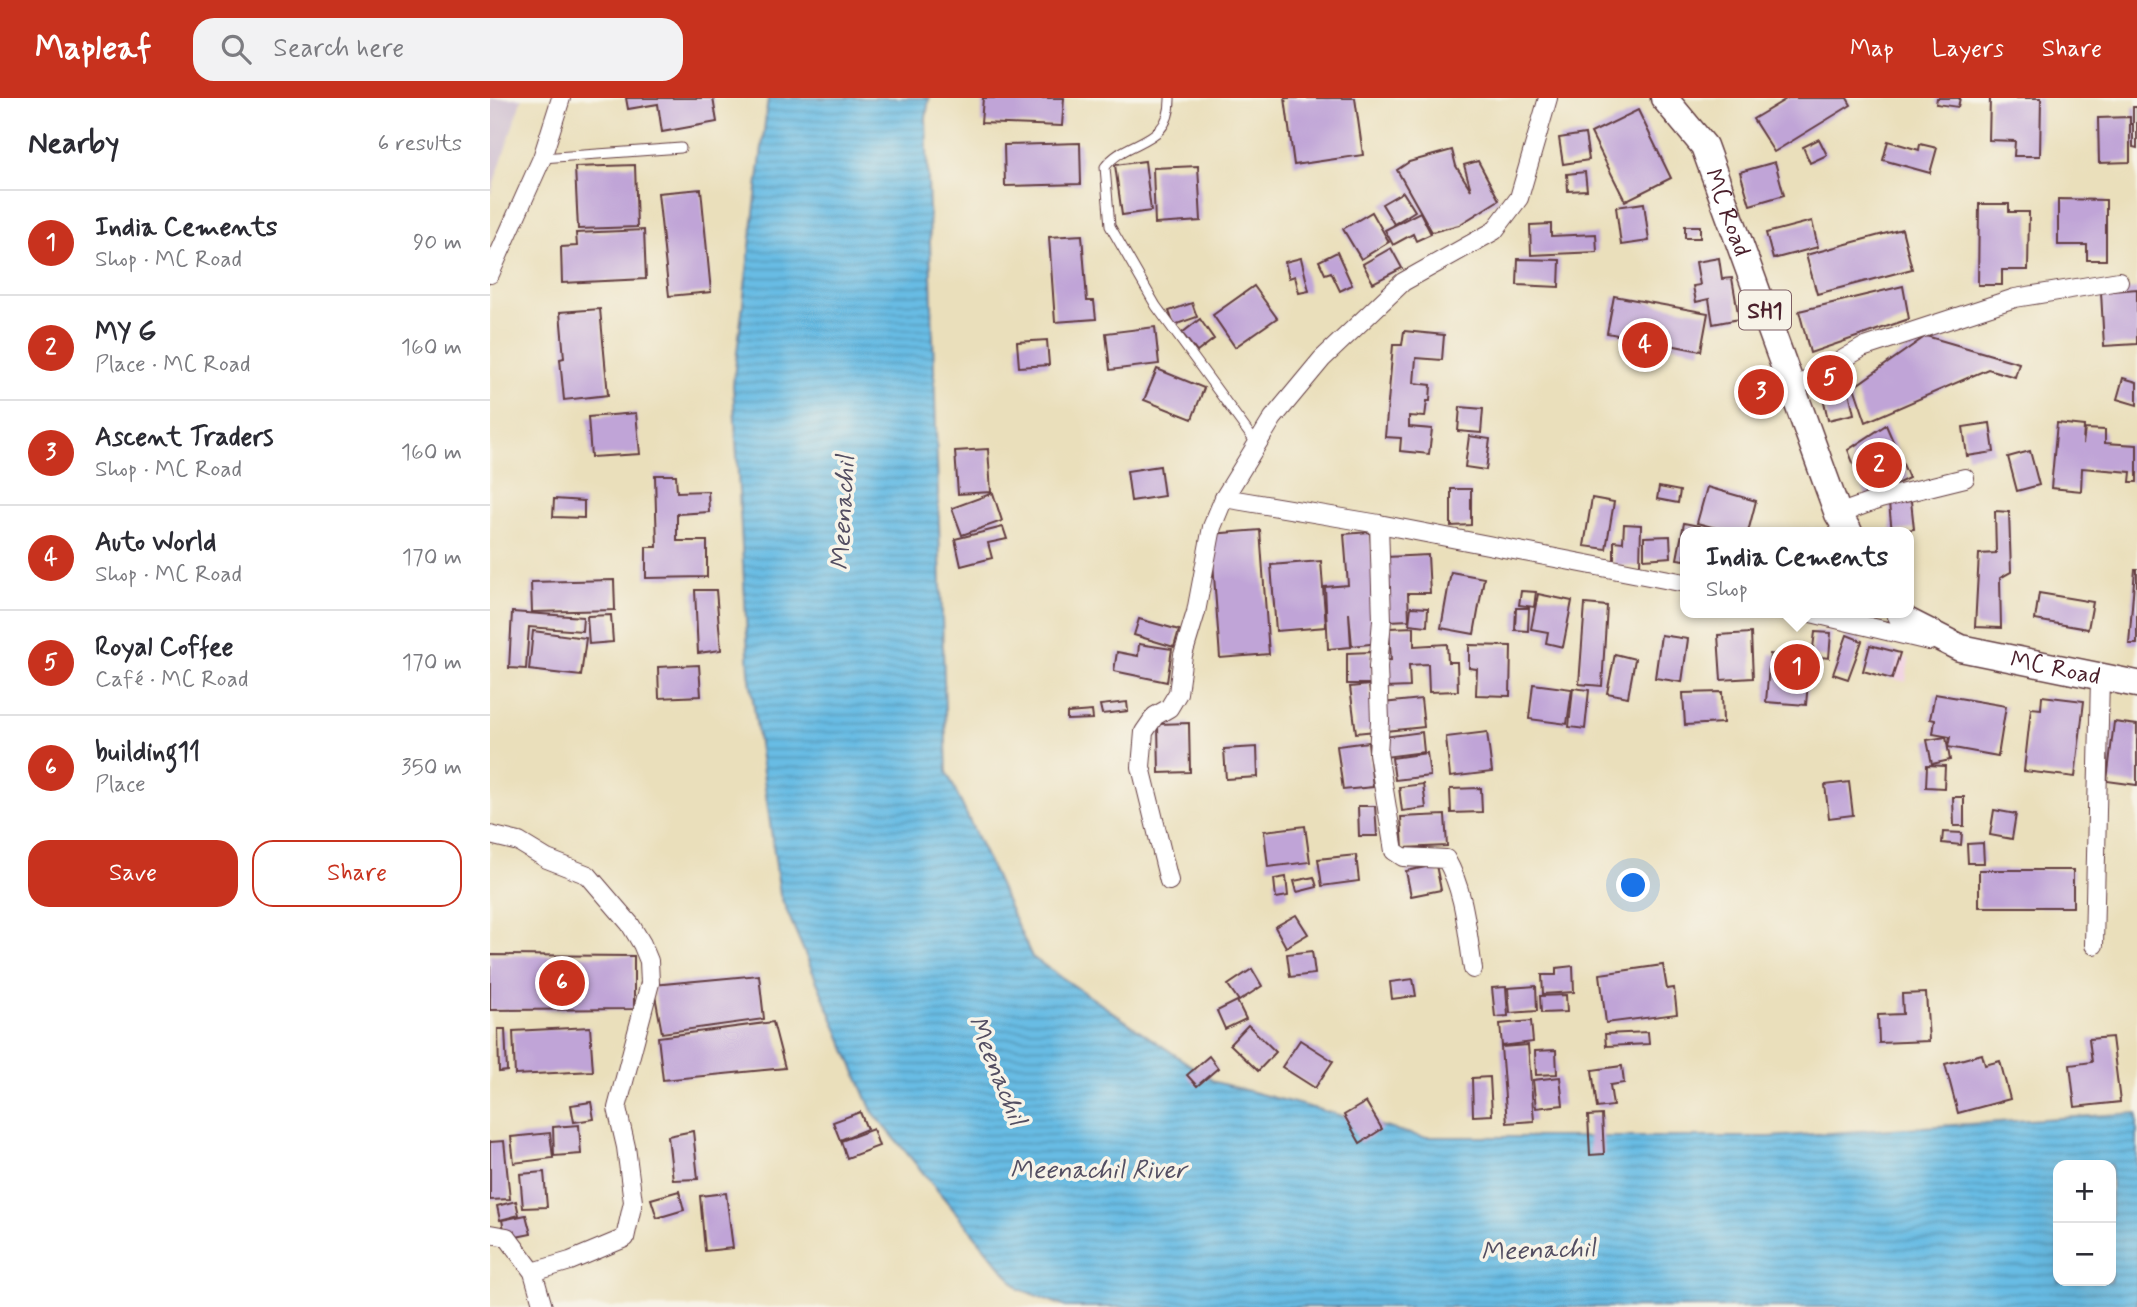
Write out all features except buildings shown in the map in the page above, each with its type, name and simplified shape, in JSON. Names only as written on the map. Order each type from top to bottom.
[{"type":"main road","name":"MC Road","points":[[1664,98],[1704,146],[1844,523]]},
{"type":"main road","name":"MC Road","points":[[1902,618],[1959,648],[2137,684]]},
{"type":"street","points":[[490,274],[542,158],[561,98]]},
{"type":"street","points":[[1169,881],[1142,767],[1143,732],[1155,716],[1169,708],[1178,693],[1183,655],[1196,612],[1212,527],[1224,498],[1273,418],[1322,359],[1403,282],[1494,230],[1519,198],[1548,98]]},
{"type":"street","points":[[1794,388],[1862,348],[2014,298],[2119,281]]},
{"type":"street","points":[[1844,523],[1880,499],[1965,478]]},
{"type":"street","points":[[1224,498],[1379,524],[1680,582]]},
{"type":"street","points":[[1379,524],[1382,620],[1378,667],[1378,753],[1394,851],[1403,857],[1446,859],[1455,876],[1465,913],[1473,969]]},
{"type":"street","points":[[1832,618],[1959,648]]},
{"type":"street","points":[[2094,945],[2100,677]]},
{"type":"street","points":[[490,835],[519,842],[547,859],[588,875],[630,924],[649,961],[650,983],[617,1108],[626,1147],[633,1202],[625,1238],[570,1261],[533,1272]]},
{"type":"street","points":[[490,1234],[507,1237],[533,1272],[544,1307]]},
{"type":"lane","points":[[1170,98],[1170,114],[1158,133],[1111,159],[1105,167],[1110,226],[1156,306],[1256,443]]},
{"type":"lane","points":[[542,158],[681,148]]},
{"type":"shaded area","points":[[490,98],[522,98],[490,196]]},
{"type":"shaded area","points":[[1872,650],[1909,659],[1906,682],[1868,672]]},
{"type":"water","name":"Meenachil River","points":[[768,98],[929,98],[926,118],[947,772],[1032,957],[1215,1082],[1422,1137],[1770,1137],[2137,1113],[2137,1307],[1066,1307],[1019,1289],[872,1111],[780,895],[749,672],[733,385]]},
{"type":"place","name":"Auto World","points":[[1645,345]]},
{"type":"place","name":"Royal Coffee","points":[[1830,378]]},
{"type":"place","name":"Ascent Traders","points":[[1761,392]]},
{"type":"place","name":"MY G","points":[[1879,465]]},
{"type":"place","name":"India Cements","points":[[1797,667]]},
{"type":"place","name":"building11","points":[[562,983]]},
{"type":"water label","name":"Meenachil","points":[[842,513]]},
{"type":"water label","name":"Meenachil","points":[[998,1070]]},
{"type":"water label","name":"Meenachil","points":[[1538,1249]]}]
